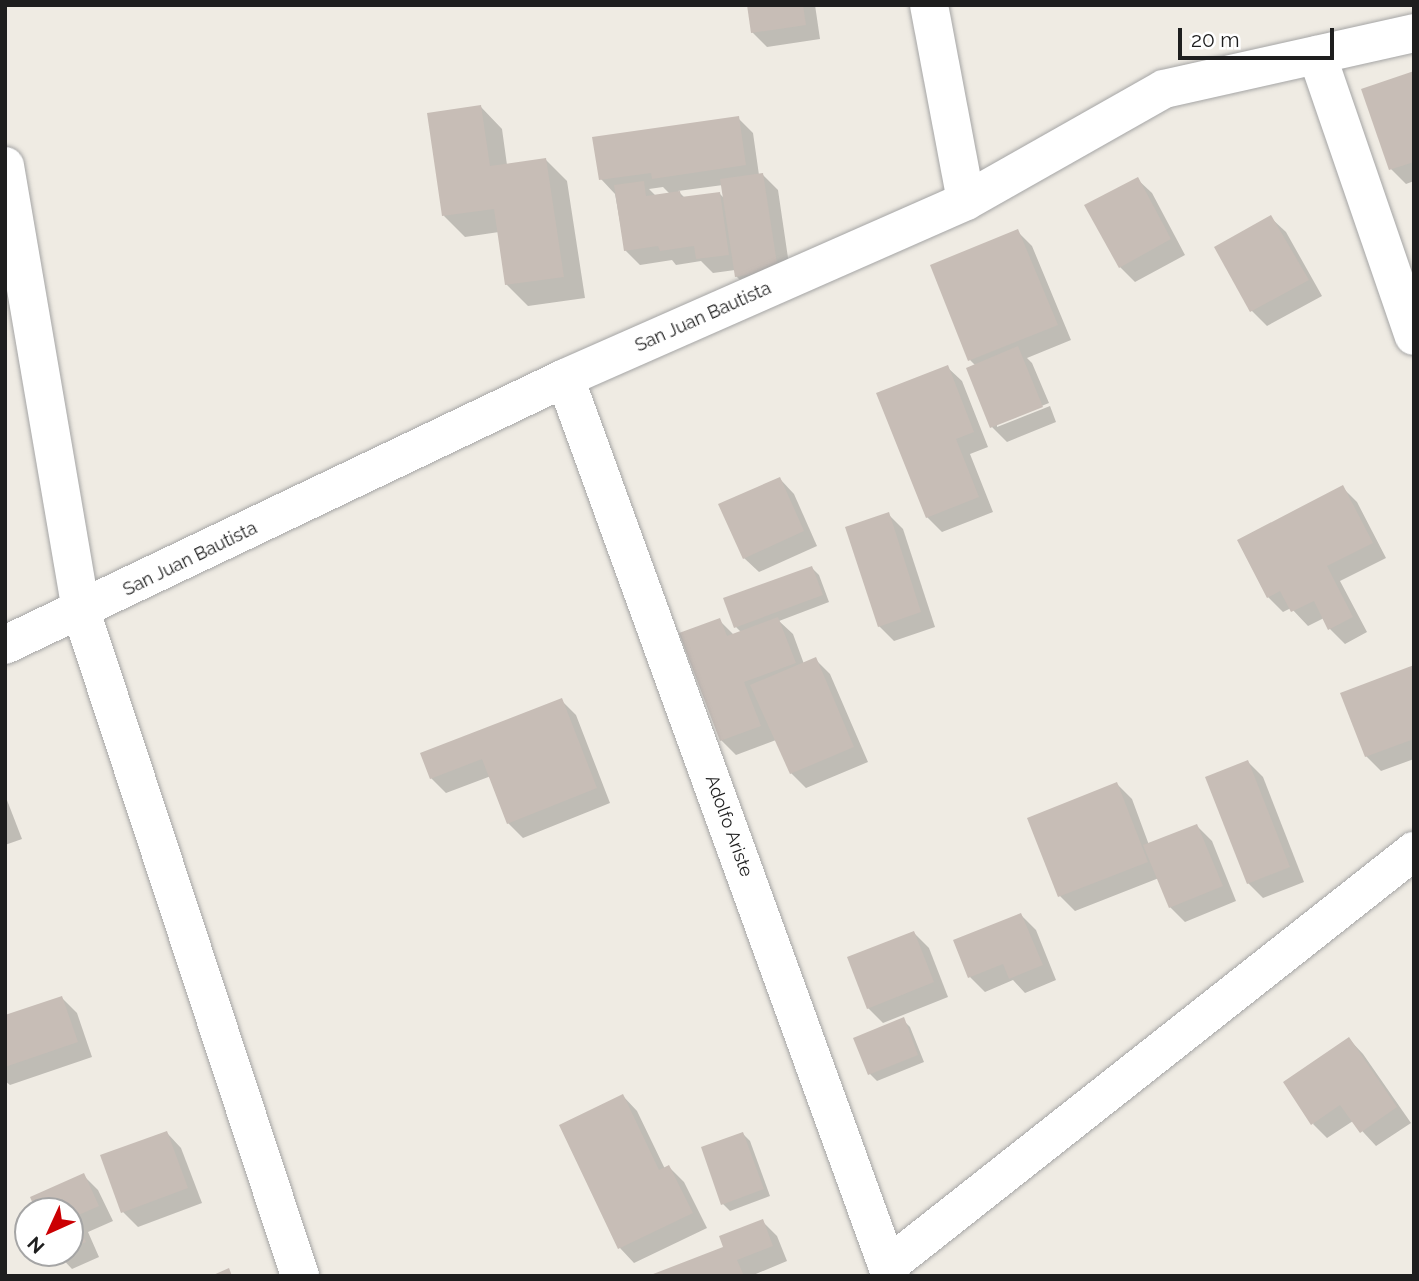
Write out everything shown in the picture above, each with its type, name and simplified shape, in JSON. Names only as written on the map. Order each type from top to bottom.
[{"type":"street","points":[[929,5],[966,201]]},
{"type":"street","name":"San Juan Bautista","points":[[5,645],[565,377],[966,201],[1164,89],[1414,33]]},
{"type":"street","points":[[1317,54],[1414,336]]},
{"type":"street","points":[[5,166],[80,611],[300,1276]]},
{"type":"street","name":"Adolfo Ariste","points":[[565,377],[890,1270]]},
{"type":"street","points":[[890,1270],[1412,858]]},
{"type":"building","points":[[747,5],[803,5],[806,25],[751,33]]},
{"type":"building","points":[[1414,71],[1414,162],[1389,170],[1361,89]]},
{"type":"building","points":[[481,105],[490,166],[546,158],[564,277],[505,285],[494,209],[442,216],[427,113]]},
{"type":"building","points":[[739,116],[746,165],[652,179],[651,173],[599,180],[592,137]]},
{"type":"building","points":[[763,173],[778,270],[735,277],[720,179]]},
{"type":"building","points":[[1138,177],[1171,239],[1119,268],[1084,205]]},
{"type":"building","points":[[644,181],[646,196],[680,191],[681,197],[720,192],[729,255],[696,259],[694,246],[660,251],[658,246],[624,251],[614,185]]},
{"type":"building","points":[[1271,215],[1309,280],[1250,312],[1214,247]]},
{"type":"building","points":[[1018,229],[1058,325],[968,361],[930,265]]},
{"type":"building","points":[[1018,346],[1043,407],[990,428],[966,368]]},
{"type":"building","points":[[948,365],[974,432],[956,439],[979,497],[926,518],[876,393]]},
{"type":"building","points":[[780,477],[804,531],[743,559],[718,504]]},
{"type":"building","points":[[1343,485],[1373,543],[1327,566],[1353,617],[1328,630],[1314,601],[1291,612],[1280,591],[1267,598],[1237,540]]},
{"type":"building","points":[[889,512],[921,612],[878,627],[845,527]]},
{"type":"building","points":[[812,566],[823,595],[734,628],[723,598]]},
{"type":"building","points":[[778,617],[796,663],[744,682],[761,726],[720,741],[679,633],[720,618],[727,636]]},
{"type":"building","points":[[816,657],[854,747],[790,774],[750,685]]},
{"type":"building","points":[[1414,665],[1414,739],[1365,757],[1340,693]]},
{"type":"building","points":[[562,698],[597,788],[507,824],[482,759],[430,779],[420,753]]},
{"type":"building","points":[[1248,760],[1290,867],[1247,884],[1205,777]]},
{"type":"building","points":[[1117,782],[1148,862],[1058,897],[1027,818]]},
{"type":"building","points":[[1197,824],[1223,886],[1169,908],[1143,845]]},
{"type":"building","points":[[1021,913],[1043,965],[1009,979],[1003,964],[968,978],[953,940]]},
{"type":"building","points":[[914,931],[934,982],[867,1009],[847,957]]},
{"type":"building","points":[[62,996],[78,1042],[5,1067],[5,1015]]},
{"type":"building","points":[[904,1017],[918,1055],[868,1075],[853,1038]]},
{"type":"building","points":[[1349,1037],[1397,1107],[1360,1133],[1340,1105],[1311,1125],[1283,1082]]},
{"type":"building","points":[[623,1094],[659,1170],[669,1165],[693,1213],[618,1249],[559,1125]]},
{"type":"building","points":[[167,1131],[188,1188],[121,1213],[100,1155]]},
{"type":"building","points":[[743,1132],[764,1189],[721,1205],[701,1147]]},
{"type":"building","points":[[84,1173],[99,1206],[84,1213],[84,1197],[30,1197]]},
{"type":"building","points":[[763,1219],[773,1246],[737,1260],[744,1276],[648,1276],[723,1247],[719,1236]]},
{"type":"building","points":[[229,1268],[232,1276],[211,1276]]}]
